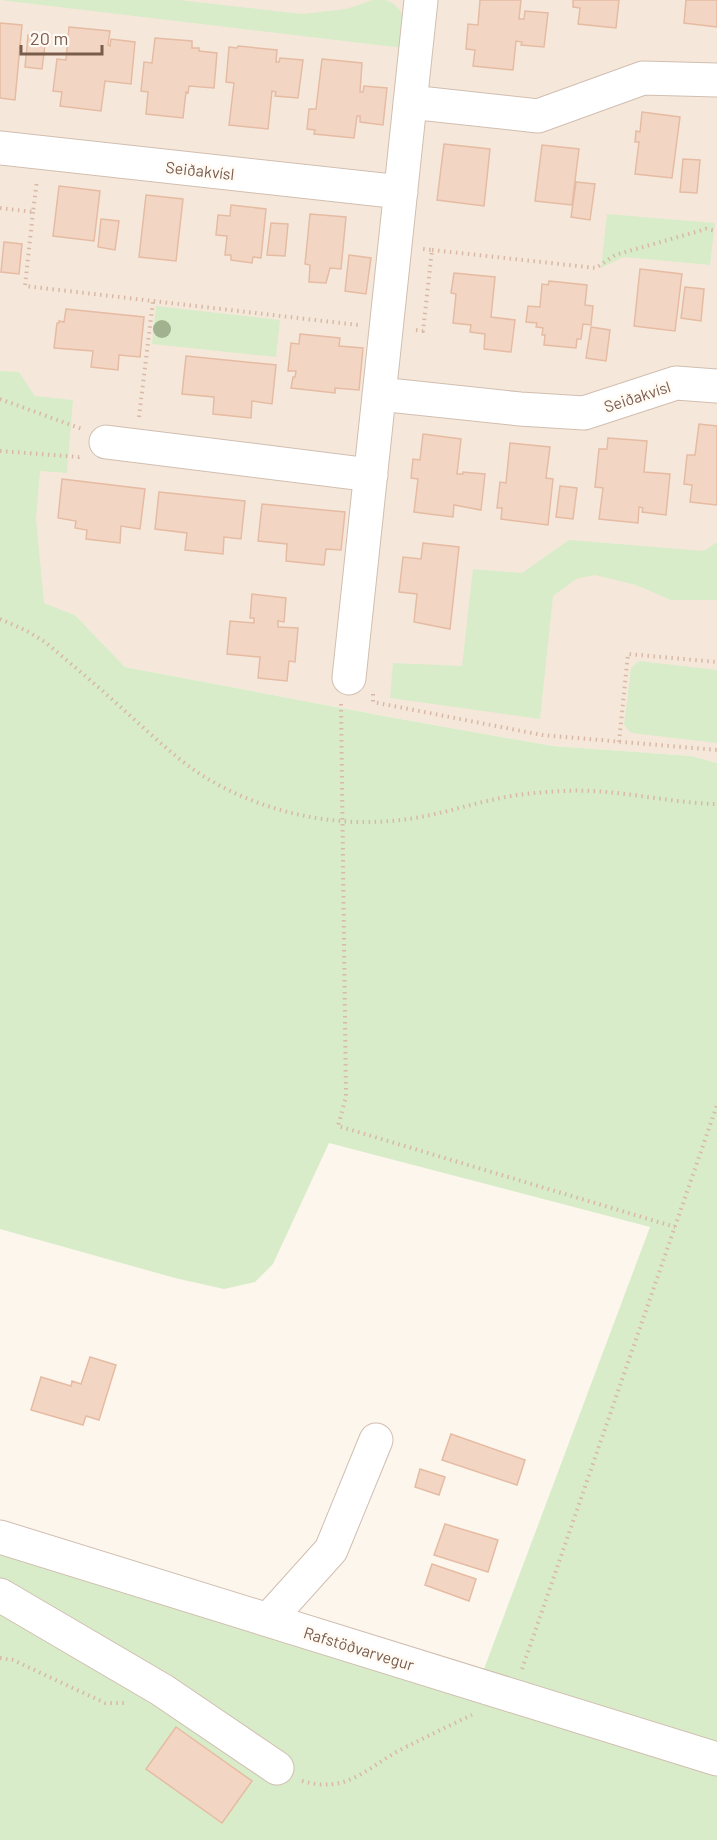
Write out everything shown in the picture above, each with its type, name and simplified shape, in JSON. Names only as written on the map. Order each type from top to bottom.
[{"type":"street","points":[[360,681],[371,475],[421,0]]},
{"type":"street","points":[[410,102],[538,116],[643,78],[717,80]]},
{"type":"street","name":"Seiðakvísl","points":[[0,148],[401,192]]},
{"type":"street","name":"Seiðakvísl","points":[[379,394],[520,409],[584,413],[676,383],[717,386]]},
{"type":"street","points":[[120,444],[371,475]]},
{"type":"street","points":[[268,1620],[331,1550],[376,1440]]},
{"type":"street","name":"Rafstöðvarvegur","points":[[0,1537],[717,1759]]},
{"type":"street","points":[[0,1595],[162,1690],[278,1768]]},
{"type":"path","points":[[40,153],[24,286],[386,328]]},
{"type":"path","points":[[0,208],[33,212]]},
{"type":"path","points":[[432,250],[596,268],[615,255],[706,229],[717,231]]},
{"type":"path","points":[[0,451],[79,457],[120,444],[142,399],[153,301]]},
{"type":"path","points":[[0,399],[120,444]]},
{"type":"path","points":[[0,619],[45,642],[160,743],[207,778],[234,792],[290,813],[342,821],[379,822],[408,819],[499,798],[567,791],[601,791],[717,804]]},
{"type":"path","points":[[619,742],[628,654],[717,662]]},
{"type":"path","points":[[675,1227],[338,1126],[346,1097],[341,700],[360,681],[374,702],[542,735],[717,750]]},
{"type":"path","points":[[278,1768],[304,1782],[326,1784],[348,1781],[365,1774],[394,1753],[512,1696],[717,1105]]},
{"type":"path","points":[[0,1659],[13,1660],[105,1703],[127,1703]]},
{"type":"shaded area","points":[[0,0],[717,0],[717,763],[692,756],[553,746],[125,667],[75,615],[17,593],[0,381]]},
{"type":"green space","points":[[0,0],[179,0],[302,14],[346,9],[373,0],[386,0],[394,4],[403,14],[403,48]]},
{"type":"green space","points":[[607,214],[715,223],[710,265],[624,257],[601,268]]},
{"type":"green space","points":[[156,306],[280,320],[276,357],[152,344]]},
{"type":"green space","points":[[0,371],[19,372],[35,396],[73,400],[67,473],[40,471],[36,519],[44,603],[75,615],[125,667],[553,746],[692,756],[717,763],[717,1752],[481,1677],[650,1227],[329,1143],[273,1264],[255,1282],[224,1289],[175,1278],[0,1229]]},
{"type":"green space","points":[[569,540],[704,551],[717,542],[717,600],[671,600],[636,585],[595,575],[576,579],[553,596],[540,719],[390,698],[393,663],[462,666],[473,569],[522,573]]},
{"type":"green space","points":[[639,661],[717,670],[717,743],[631,733],[624,725],[631,668]]},
{"type":"green space","points":[[0,1547],[717,1772],[717,1840],[0,1840]]},
{"type":"building","points":[[480,0],[521,0],[519,19],[524,19],[525,11],[548,13],[544,47],[521,45],[522,42],[516,41],[513,70],[473,66],[475,50],[466,49],[468,24],[478,25]]},
{"type":"building","points":[[573,0],[619,0],[616,28],[578,24],[580,8],[573,7]]},
{"type":"building","points":[[686,0],[717,0],[717,27],[684,23]]},
{"type":"building","points":[[0,23],[22,25],[15,100],[0,98]]},
{"type":"building","points":[[69,27],[110,31],[108,45],[110,46],[111,39],[135,42],[131,84],[105,81],[101,111],[60,106],[62,92],[53,91],[57,59],[66,60]]},
{"type":"building","points":[[28,35],[46,37],[42,69],[25,67]]},
{"type":"building","points":[[155,38],[192,41],[192,48],[217,53],[214,88],[189,86],[188,93],[186,92],[183,118],[146,114],[148,92],[141,91],[144,62],[152,63]]},
{"type":"building","points":[[238,46],[277,50],[276,62],[279,62],[280,58],[303,60],[298,98],[275,96],[276,92],[272,91],[268,129],[229,125],[234,83],[226,82],[229,47],[237,48]]},
{"type":"building","points":[[322,59],[362,63],[360,92],[363,92],[364,86],[387,88],[383,125],[360,122],[360,116],[357,116],[354,138],[314,134],[315,130],[307,129],[309,109],[316,109]]},
{"type":"building","points":[[642,112],[680,117],[672,178],[635,174],[639,142],[635,142],[636,131],[640,132]]},
{"type":"building","points":[[444,144],[490,149],[484,206],[437,200]]},
{"type":"building","points":[[542,145],[579,149],[572,205],[535,201]]},
{"type":"building","points":[[683,159],[700,160],[697,193],[680,192]]},
{"type":"building","points":[[576,182],[595,184],[590,220],[571,217]]},
{"type":"building","points":[[59,186],[100,191],[94,241],[53,236]]},
{"type":"building","points":[[146,195],[183,199],[176,261],[139,257]]},
{"type":"building","points":[[231,205],[266,209],[261,258],[253,257],[252,263],[231,260],[231,255],[225,255],[227,236],[216,235],[218,215],[230,216]]},
{"type":"building","points":[[310,214],[346,217],[341,269],[330,268],[326,283],[309,282],[310,265],[305,264]]},
{"type":"building","points":[[101,219],[119,221],[115,250],[98,247]]},
{"type":"building","points":[[271,223],[288,224],[285,256],[267,255]]},
{"type":"building","points":[[4,242],[22,244],[19,274],[1,272]]},
{"type":"building","points":[[349,255],[371,258],[366,294],[345,291]]},
{"type":"building","points":[[640,269],[682,274],[675,331],[634,326]]},
{"type":"building","points":[[454,273],[495,277],[491,317],[515,320],[511,352],[484,349],[485,334],[470,332],[471,325],[453,323],[456,294],[451,293]]},
{"type":"building","points":[[549,281],[587,285],[585,305],[593,306],[591,325],[583,324],[581,339],[577,339],[576,348],[544,345],[543,328],[536,327],[537,323],[526,322],[528,306],[540,307],[542,284],[548,285]]},
{"type":"building","points":[[685,287],[704,289],[701,321],[681,318]]},
{"type":"building","points":[[66,309],[144,317],[140,357],[119,355],[118,370],[91,367],[93,351],[54,348],[57,323],[64,322]]},
{"type":"building","points":[[591,327],[610,330],[606,361],[586,358]]},
{"type":"building","points":[[300,334],[340,338],[339,346],[363,348],[359,390],[335,388],[335,393],[291,388],[296,371],[288,371],[291,343],[299,344]]},
{"type":"building","points":[[186,356],[276,365],[272,404],[252,401],[251,418],[213,414],[214,397],[182,394]]},
{"type":"building","points":[[699,424],[717,426],[717,505],[690,502],[692,485],[684,484],[687,455],[695,455]]},
{"type":"building","points":[[423,434],[461,439],[457,474],[463,474],[463,472],[485,474],[481,510],[454,505],[453,517],[414,512],[418,479],[411,478],[413,459],[420,460]]},
{"type":"building","points":[[608,438],[647,441],[644,472],[670,474],[666,515],[642,512],[643,508],[639,507],[638,523],[599,519],[603,488],[595,487],[599,449],[607,449]]},
{"type":"building","points":[[510,443],[550,447],[546,478],[553,479],[548,525],[501,519],[502,508],[497,508],[500,482],[506,483]]},
{"type":"building","points":[[62,479],[145,489],[140,529],[121,526],[120,543],[86,539],[87,530],[75,528],[76,521],[58,518]]},
{"type":"building","points":[[560,486],[577,488],[573,519],[556,517]]},
{"type":"building","points":[[159,492],[245,501],[241,539],[224,537],[223,554],[185,550],[187,533],[155,529]]},
{"type":"building","points":[[262,504],[345,512],[341,550],[326,549],[324,565],[286,561],[287,544],[258,541]]},
{"type":"building","points":[[423,543],[459,547],[450,629],[414,622],[417,594],[399,592],[403,557],[421,559]]},
{"type":"building","points":[[252,594],[286,598],[284,622],[278,621],[278,627],[298,628],[295,662],[289,661],[287,681],[258,678],[260,657],[227,654],[230,621],[254,623],[254,618],[250,618]]},
{"type":"building","points":[[90,1357],[116,1365],[99,1420],[86,1416],[83,1425],[31,1410],[41,1377],[71,1386],[72,1381],[81,1384]]},
{"type":"building","points":[[451,1434],[525,1460],[517,1485],[442,1460]]},
{"type":"building","points":[[420,1469],[445,1477],[439,1495],[415,1487]]},
{"type":"building","points":[[445,1524],[498,1540],[488,1572],[434,1555]]},
{"type":"building","points":[[432,1564],[476,1579],[469,1601],[425,1585]]},
{"type":"building","points":[[176,1727],[252,1781],[222,1823],[146,1769]]}]
